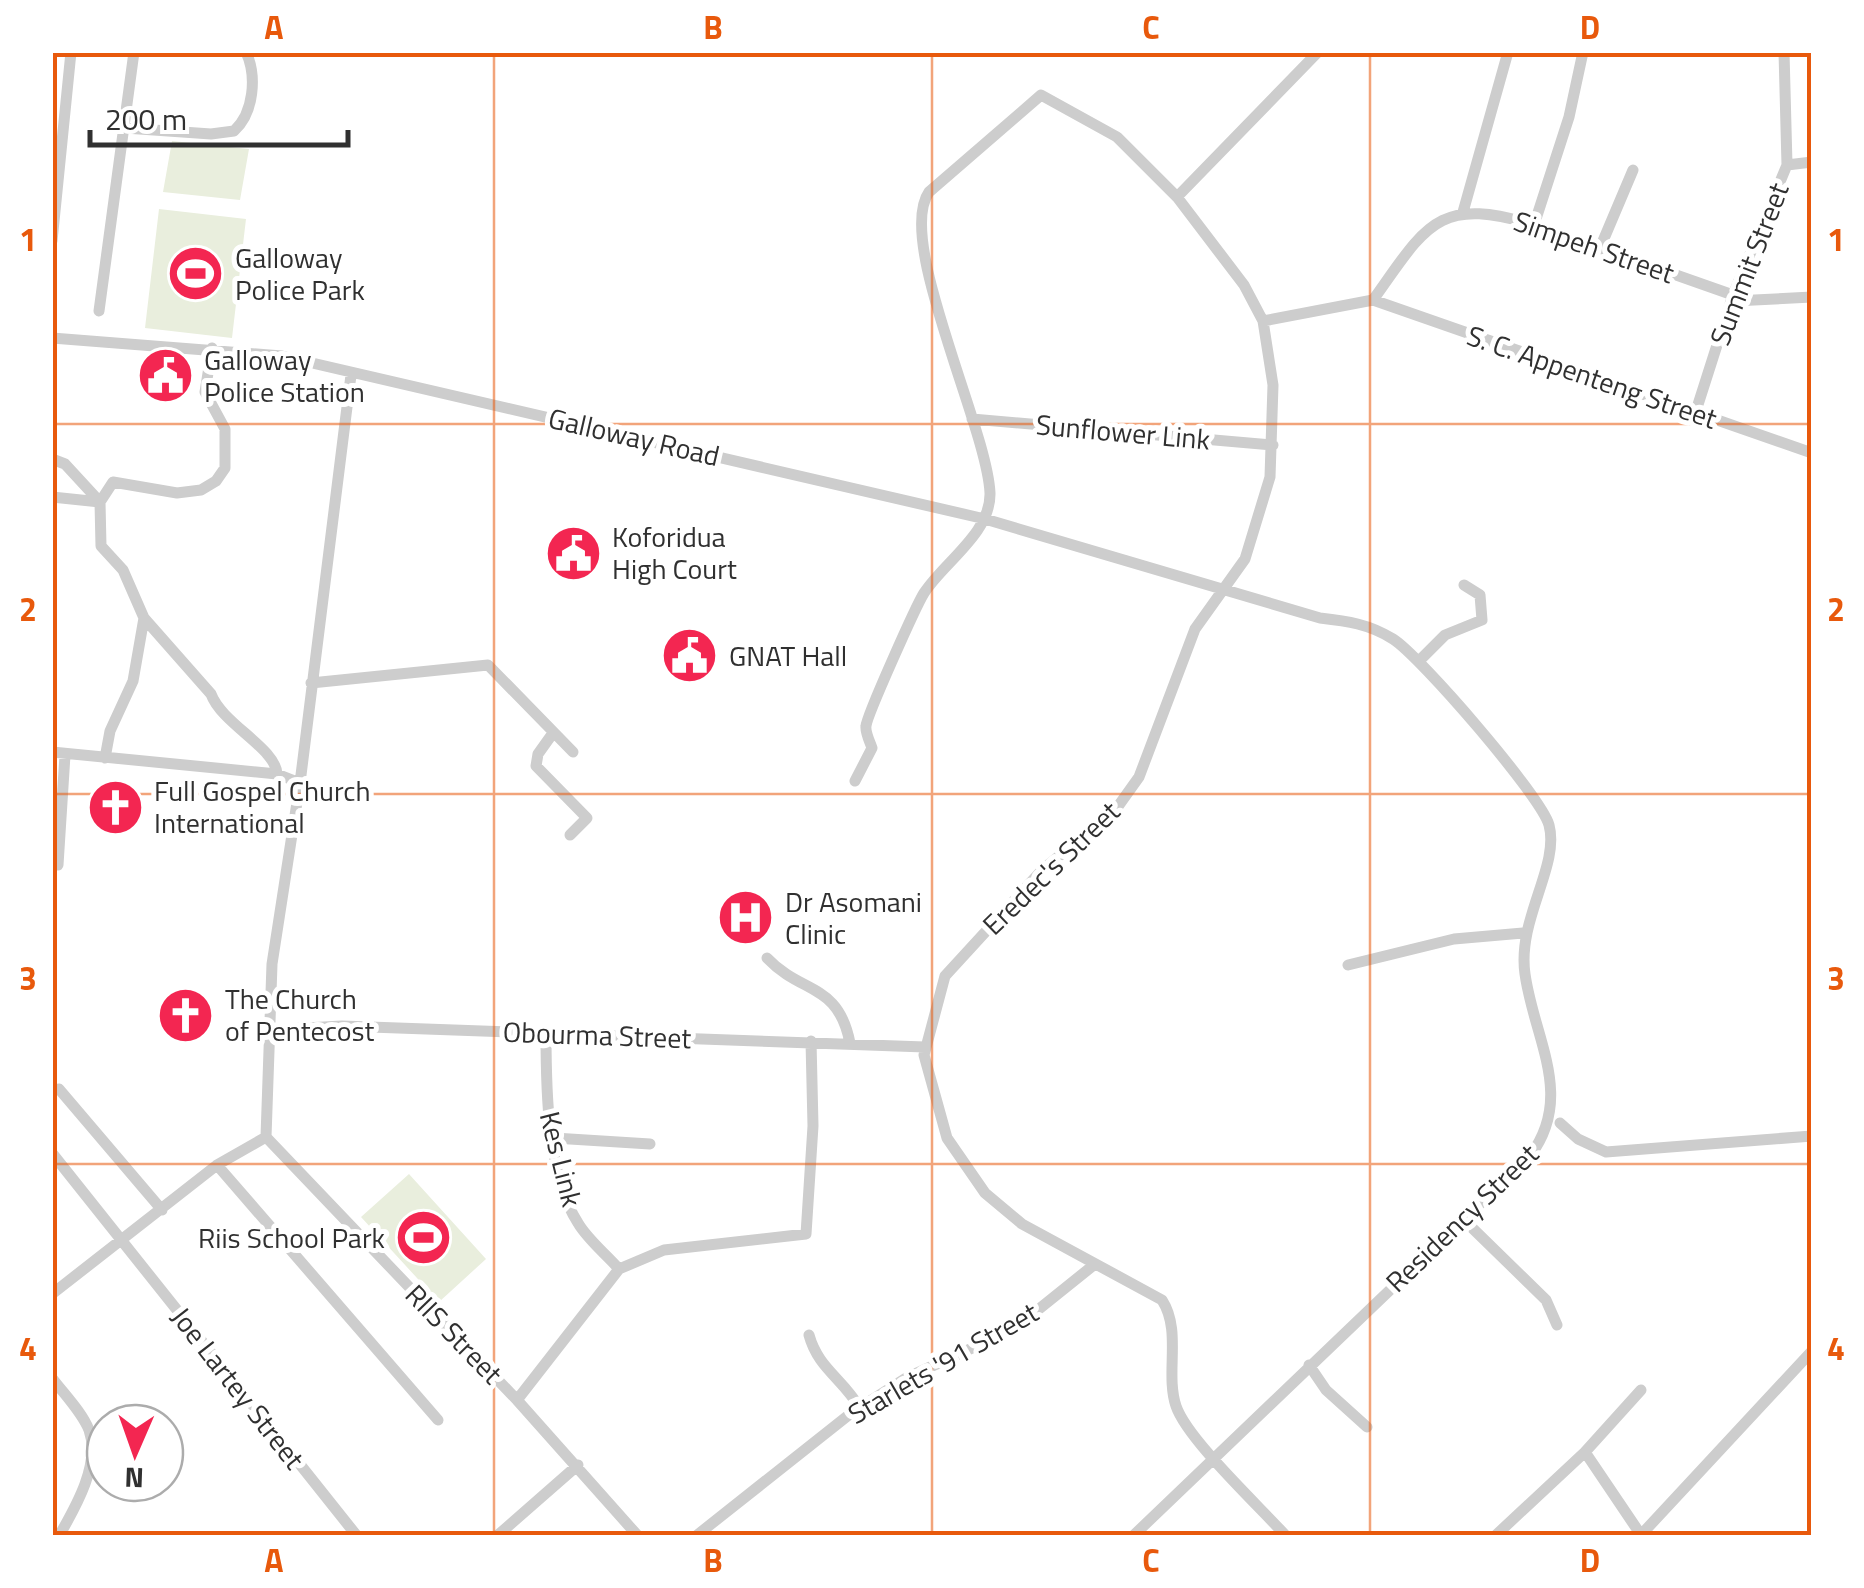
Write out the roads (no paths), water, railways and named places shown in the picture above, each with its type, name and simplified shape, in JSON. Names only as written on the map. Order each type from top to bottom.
[{"type":"street","points":[[52,241],[58,122],[71,52]]},
{"type":"street","points":[[98,311],[134,52]]},
{"type":"street","points":[[125,128],[211,134],[234,131],[245,116],[253,84],[246,52]]},
{"type":"street","points":[[1177,196],[1318,52]]},
{"type":"street","points":[[856,781],[872,748],[866,726],[918,606],[985,519],[990,490],[924,256],[919,212],[929,192],[1041,95],[1117,137],[1177,196],[1244,285],[1263,321],[1374,300],[1416,240],[1438,220],[1463,212],[1508,52]]},
{"type":"street","points":[[1534,225],[1569,117],[1583,52]]},
{"type":"street","name":"Summit Street","points":[[1695,414],[1733,298],[1787,165],[1784,52]]},
{"type":"street","points":[[1787,165],[1812,162]]},
{"type":"street","points":[[1600,248],[1633,170]]},
{"type":"street","name":"Simpeh Street","points":[[1463,212],[1504,216],[1534,225],[1733,298]]},
{"type":"street","points":[[1733,298],[1812,297]]},
{"type":"street","name":"S. C. Appenteng Street","points":[[1374,300],[1812,453]]},
{"type":"street","name":"Eredec's Street","points":[[1263,321],[1273,385],[1273,445],[1270,478],[1245,559],[1195,628],[1138,777],[1114,812],[1043,869],[945,976],[925,1047],[947,1138],[985,1192],[1022,1224],[1155,1295],[1166,1307],[1174,1402],[1196,1441],[1286,1536]]},
{"type":"street","name":"Galloway Road","points":[[52,338],[282,356],[350,375],[580,423],[985,519],[1208,583]]},
{"type":"street","points":[[212,348],[205,392],[226,430],[224,468],[216,481],[201,490],[177,494],[113,482],[100,502],[101,546],[123,570],[144,618],[185,670],[211,694],[216,707],[272,758],[276,774]]},
{"type":"street","points":[[52,1294],[217,1164],[266,1137],[272,964],[300,783],[350,375]]},
{"type":"street","name":"Sunflower Link","points":[[972,419],[1273,445]]},
{"type":"street","points":[[52,459],[65,464],[100,502]]},
{"type":"street","points":[[52,497],[100,502]]},
{"type":"street","name":"Residency Street","points":[[1133,1536],[1530,1156],[1547,1134],[1552,1086],[1524,974],[1523,933],[1550,855],[1550,826],[1536,798],[1420,660],[1362,622],[1320,618],[1208,583]]},
{"type":"street","points":[[1420,660],[1444,635],[1482,620],[1480,595],[1464,585]]},
{"type":"street","points":[[106,758],[110,730],[133,682],[144,618]]},
{"type":"street","points":[[311,682],[488,665],[574,752]]},
{"type":"street","points":[[553,733],[538,754],[536,766],[587,818],[570,835]]},
{"type":"street","points":[[58,865],[58,754],[276,774],[300,783]]},
{"type":"street","points":[[1348,965],[1454,939],[1523,933]]},
{"type":"street","points":[[767,958],[830,998],[843,1015],[850,1043]]},
{"type":"street","name":"Obourma Street","points":[[270,1030],[342,1026],[925,1047]]},
{"type":"street","name":"Kes Link","points":[[546,1033],[546,1093],[567,1203],[579,1225],[620,1269]]},
{"type":"street","points":[[517,1400],[620,1269],[664,1250],[806,1234],[813,1126],[811,1041]]},
{"type":"street","points":[[59,1088],[162,1210]]},
{"type":"street","points":[[1560,1123],[1578,1139],[1606,1152],[1812,1136]]},
{"type":"street","name":"RIIS Street","points":[[266,1137],[578,1465],[638,1536]]},
{"type":"street","points":[[554,1138],[650,1144]]},
{"type":"street","name":"Joe Lartey Street","points":[[52,1153],[357,1536]]},
{"type":"street","points":[[217,1164],[289,1244],[319,1288],[360,1327],[438,1420]]},
{"type":"street","points":[[1463,1219],[1546,1300],[1556,1325]]},
{"type":"street","name":"Starlets '91 Street","points":[[696,1536],[860,1408],[908,1377],[990,1340],[1039,1309],[1095,1264]]},
{"type":"street","points":[[808,1335],[816,1358],[844,1381],[860,1408]]},
{"type":"street","points":[[1585,1452],[1640,1535],[1812,1352]]},
{"type":"street","points":[[1310,1365],[1326,1390],[1366,1426]]},
{"type":"street","points":[[52,1378],[87,1426],[92,1440],[81,1499],[59,1536]]},
{"type":"street","points":[[1496,1536],[1585,1452],[1640,1390]]},
{"type":"street","points":[[498,1536],[578,1465]]},
{"type":"place","name":"Galloway Police Park","points":[[196,274]]},
{"type":"place","name":"Galloway Police Station","points":[[165,376]]},
{"type":"place","name":"Koforidua High Court","points":[[573,553]]},
{"type":"place","name":"GNAT Hall","points":[[690,656]]},
{"type":"place","name":"Full Gospel Church International","points":[[115,807]]},
{"type":"place","name":"Dr Asomani Clinic","points":[[746,918]]},
{"type":"place","name":"The Church of Pentecost","points":[[186,1015]]},
{"type":"place","name":"Riis School Park","points":[[424,1238]]}]
